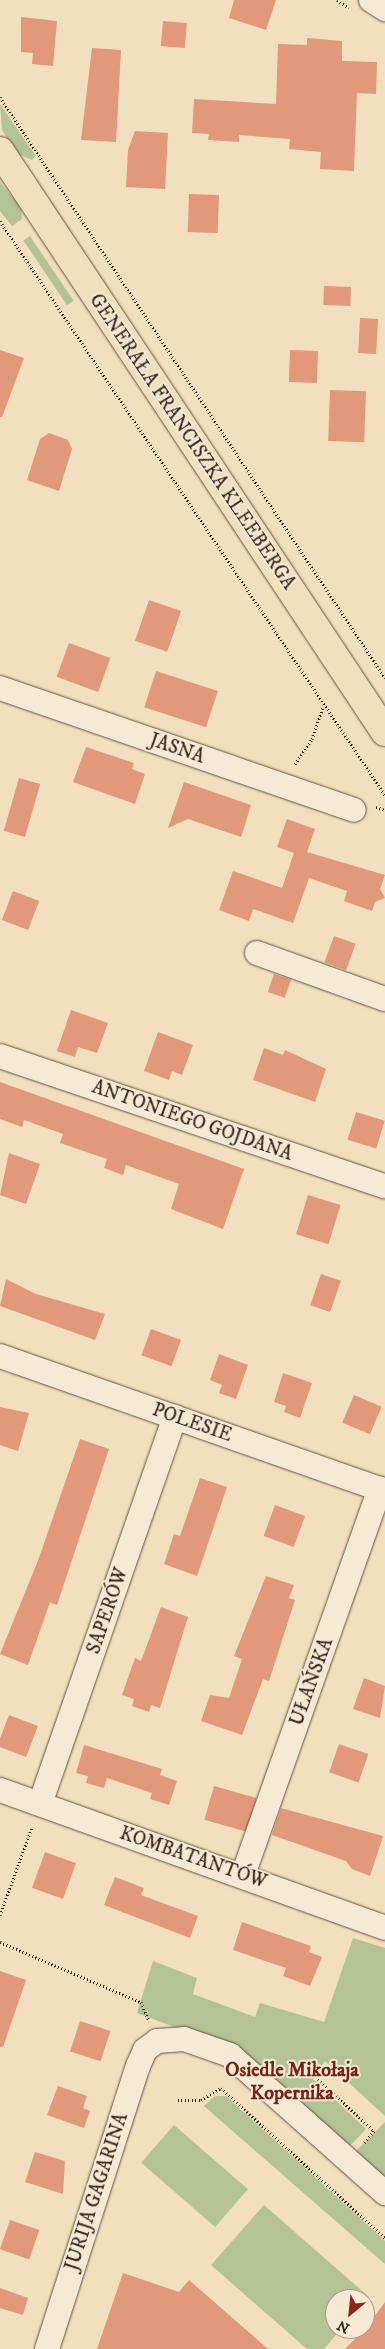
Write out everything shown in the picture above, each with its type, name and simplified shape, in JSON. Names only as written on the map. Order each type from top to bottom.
[{"type":"main road","name":"GENERAŁA FRANCISZKA KLEEBERGA","points":[[0,151],[385,732]]},
{"type":"street","points":[[371,0],[385,9]]},
{"type":"street","name":"JASNA","points":[[0,688],[354,810]]},
{"type":"street","points":[[257,953],[385,999]]},
{"type":"street","name":"ANTONIEGO GOJDANA","points":[[0,1056],[385,1186]]},
{"type":"street","name":"POLESIE","points":[[0,1356],[383,1490]]},
{"type":"street","name":"SAPERÓW","points":[[40,1804],[176,1417]]},
{"type":"street","name":"UŁAŃSKA","points":[[242,1875],[383,1490]]},
{"type":"street","name":"KOMBATANTÓW","points":[[0,1790],[242,1875],[385,1928]]},
{"type":"street","points":[[157,2041],[184,2039],[230,2055],[385,2193]]},
{"type":"street","name":"JURIJA GAGARINA","points":[[47,2349],[138,2066],[145,2050],[157,2041]]},
{"type":"path","points":[[0,97],[385,678]]},
{"type":"path","points":[[0,221],[323,707],[385,795]]},
{"type":"path","points":[[263,779],[293,767],[312,739],[323,707]]},
{"type":"path","points":[[0,1915],[40,1804]]},
{"type":"path","points":[[0,1942],[141,2002],[157,2041]]},
{"type":"path","points":[[318,2079],[374,2131],[349,2161]]},
{"type":"path","points":[[178,2100],[201,2100],[221,2088],[385,2238]]},
{"type":"green space","points":[[0,104],[36,156],[32,160],[18,154],[2,130]]},
{"type":"green space","points":[[0,182],[21,208],[22,219],[12,226],[0,211]]},
{"type":"green space","points":[[30,236],[74,301],[67,305],[23,240]]},
{"type":"green space","points":[[353,1938],[385,1948],[385,2116],[325,2061],[313,2079],[366,2129],[348,2148],[246,2054],[137,2013],[153,1961],[197,1978],[193,1994],[255,2017],[260,2003],[324,2022]]},
{"type":"green space","points":[[215,2096],[226,2096],[385,2241],[385,2264],[204,2106]]},
{"type":"green space","points":[[385,2122],[385,2182],[354,2153]]},
{"type":"green space","points":[[174,2125],[248,2189],[215,2227],[141,2163]]},
{"type":"green space","points":[[264,2205],[360,2289],[325,2289],[325,2339],[332,2339],[324,2349],[307,2349],[211,2265]]},
{"type":"building","points":[[234,0],[276,0],[266,30],[229,18]]},
{"type":"building","points":[[21,17],[57,21],[53,66],[32,64],[33,53],[21,52]]},
{"type":"building","points":[[163,21],[187,23],[185,48],[161,46]]},
{"type":"building","points":[[307,38],[342,41],[342,61],[377,62],[376,94],[357,93],[354,171],[320,169],[321,152],[289,149],[290,139],[239,135],[239,142],[208,140],[209,134],[192,133],[194,99],[276,104],[278,44],[307,45]]},
{"type":"building","points":[[92,48],[121,50],[116,142],[81,140]]},
{"type":"building","points":[[135,131],[168,133],[165,189],[126,187],[128,150]]},
{"type":"building","points":[[189,194],[219,195],[218,233],[188,232]]},
{"type":"building","points":[[324,286],[351,287],[350,306],[323,305]]},
{"type":"building","points":[[360,318],[378,319],[376,354],[358,353]]},
{"type":"building","points":[[0,350],[24,358],[2,417],[0,417]]},
{"type":"building","points":[[290,350],[318,351],[317,383],[289,382]]},
{"type":"building","points":[[330,390],[366,391],[364,442],[328,441]]},
{"type":"building","points":[[49,433],[68,440],[72,449],[59,491],[27,480],[40,439]]},
{"type":"building","points":[[149,600],[181,611],[167,652],[135,641]]},
{"type":"building","points":[[69,643],[110,658],[98,692],[57,677]]},
{"type":"building","points":[[156,671],[218,691],[206,727],[144,707]]},
{"type":"building","points":[[86,747],[134,763],[132,769],[145,774],[135,804],[73,782]]},
{"type":"building","points":[[19,778],[40,784],[25,837],[4,831]]},
{"type":"building","points":[[184,782],[251,805],[241,837],[188,819],[168,828]]},
{"type":"building","points":[[287,819],[315,829],[307,852],[385,875],[380,889],[385,898],[375,902],[372,911],[344,901],[347,891],[309,878],[293,923],[253,909],[249,921],[219,910],[233,871],[282,888],[294,853],[277,847]]},
{"type":"building","points":[[13,891],[39,901],[28,930],[2,920]]},
{"type":"building","points":[[334,936],[356,944],[346,970],[324,962]]},
{"type":"building","points":[[274,974],[291,980],[285,998],[268,992]]},
{"type":"building","points":[[71,1010],[108,1023],[97,1053],[78,1047],[75,1057],[57,1051]]},
{"type":"building","points":[[158,1032],[193,1045],[182,1075],[172,1071],[169,1080],[144,1071]]},
{"type":"building","points":[[264,1048],[283,1055],[285,1050],[326,1069],[315,1102],[253,1080]]},
{"type":"building","points":[[0,1082],[244,1169],[223,1229],[171,1209],[179,1184],[126,1165],[123,1175],[104,1168],[107,1159],[60,1143],[63,1134],[24,1120],[22,1127],[0,1119]]},
{"type":"building","points":[[356,1112],[385,1121],[376,1149],[348,1140]]},
{"type":"building","points":[[9,1153],[40,1164],[26,1204],[0,1195]]},
{"type":"building","points":[[308,1195],[341,1205],[329,1244],[296,1234]]},
{"type":"building","points":[[321,1274],[341,1281],[330,1312],[310,1305]]},
{"type":"building","points":[[6,1279],[36,1294],[105,1314],[95,1340],[0,1306]]},
{"type":"building","points":[[151,1329],[181,1340],[171,1366],[141,1355]]},
{"type":"building","points":[[219,1354],[248,1365],[236,1399],[219,1393],[222,1385],[210,1380]]},
{"type":"building","points":[[283,1373],[312,1383],[300,1418],[284,1412],[286,1406],[274,1402]]},
{"type":"building","points":[[354,1395],[382,1407],[370,1434],[342,1423]]},
{"type":"building","points":[[0,1407],[29,1413],[18,1451],[0,1445]]},
{"type":"building","points":[[80,1439],[109,1449],[57,1605],[50,1602],[28,1665],[0,1654],[39,1558]]},
{"type":"building","points":[[200,1478],[227,1487],[197,1576],[164,1564],[174,1534],[180,1536]]},
{"type":"building","points":[[275,1505],[305,1516],[294,1547],[264,1536]]},
{"type":"building","points":[[266,1576],[294,1585],[289,1598],[295,1600],[269,1681],[263,1679],[242,1735],[201,1721],[210,1695],[229,1698],[242,1659],[234,1656]]},
{"type":"building","points":[[161,1607],[188,1617],[160,1708],[151,1705],[149,1712],[132,1706],[134,1699],[122,1695],[135,1658],[141,1661]]},
{"type":"building","points":[[364,1678],[385,1686],[380,1718],[353,1709]]},
{"type":"building","points":[[9,1715],[38,1726],[26,1757],[0,1747],[0,1738]]},
{"type":"building","points":[[339,1744],[368,1754],[359,1782],[329,1772]]},
{"type":"building","points":[[84,1745],[162,1769],[160,1775],[177,1781],[169,1805],[150,1799],[152,1793],[107,1778],[104,1788],[86,1783],[88,1776],[76,1773]]},
{"type":"building","points":[[214,1786],[256,1798],[247,1832],[204,1820]]},
{"type":"building","points":[[281,1808],[383,1836],[370,1876],[352,1869],[346,1861],[272,1835]]},
{"type":"building","points":[[45,1852],[76,1863],[63,1899],[32,1888]]},
{"type":"building","points":[[115,1877],[144,1888],[141,1895],[198,1916],[190,1938],[104,1905]]},
{"type":"building","points":[[242,1922],[311,1946],[309,1952],[322,1957],[310,1986],[283,1976],[286,1968],[233,1950]]},
{"type":"building","points":[[0,1971],[26,1980],[3,2047],[0,2047]]},
{"type":"building","points":[[80,2021],[110,2031],[101,2061],[70,2051]]},
{"type":"building","points":[[58,2086],[87,2096],[83,2108],[90,2111],[84,2128],[47,2115]]},
{"type":"building","points":[[35,2152],[65,2161],[63,2194],[25,2182]]},
{"type":"building","points":[[10,2220],[39,2230],[29,2259],[0,2249]]},
{"type":"building","points":[[123,2273],[179,2292],[189,2280],[268,2349],[97,2349]]},
{"type":"building","points":[[0,2288],[28,2298],[23,2315],[0,2308]]},
{"type":"building","points":[[385,2302],[385,2349],[345,2349],[355,2339],[375,2339],[375,2316]]},
{"type":"district","name":"Osiedle Mikołaja Kopernika","points":[[292,2082]]}]
